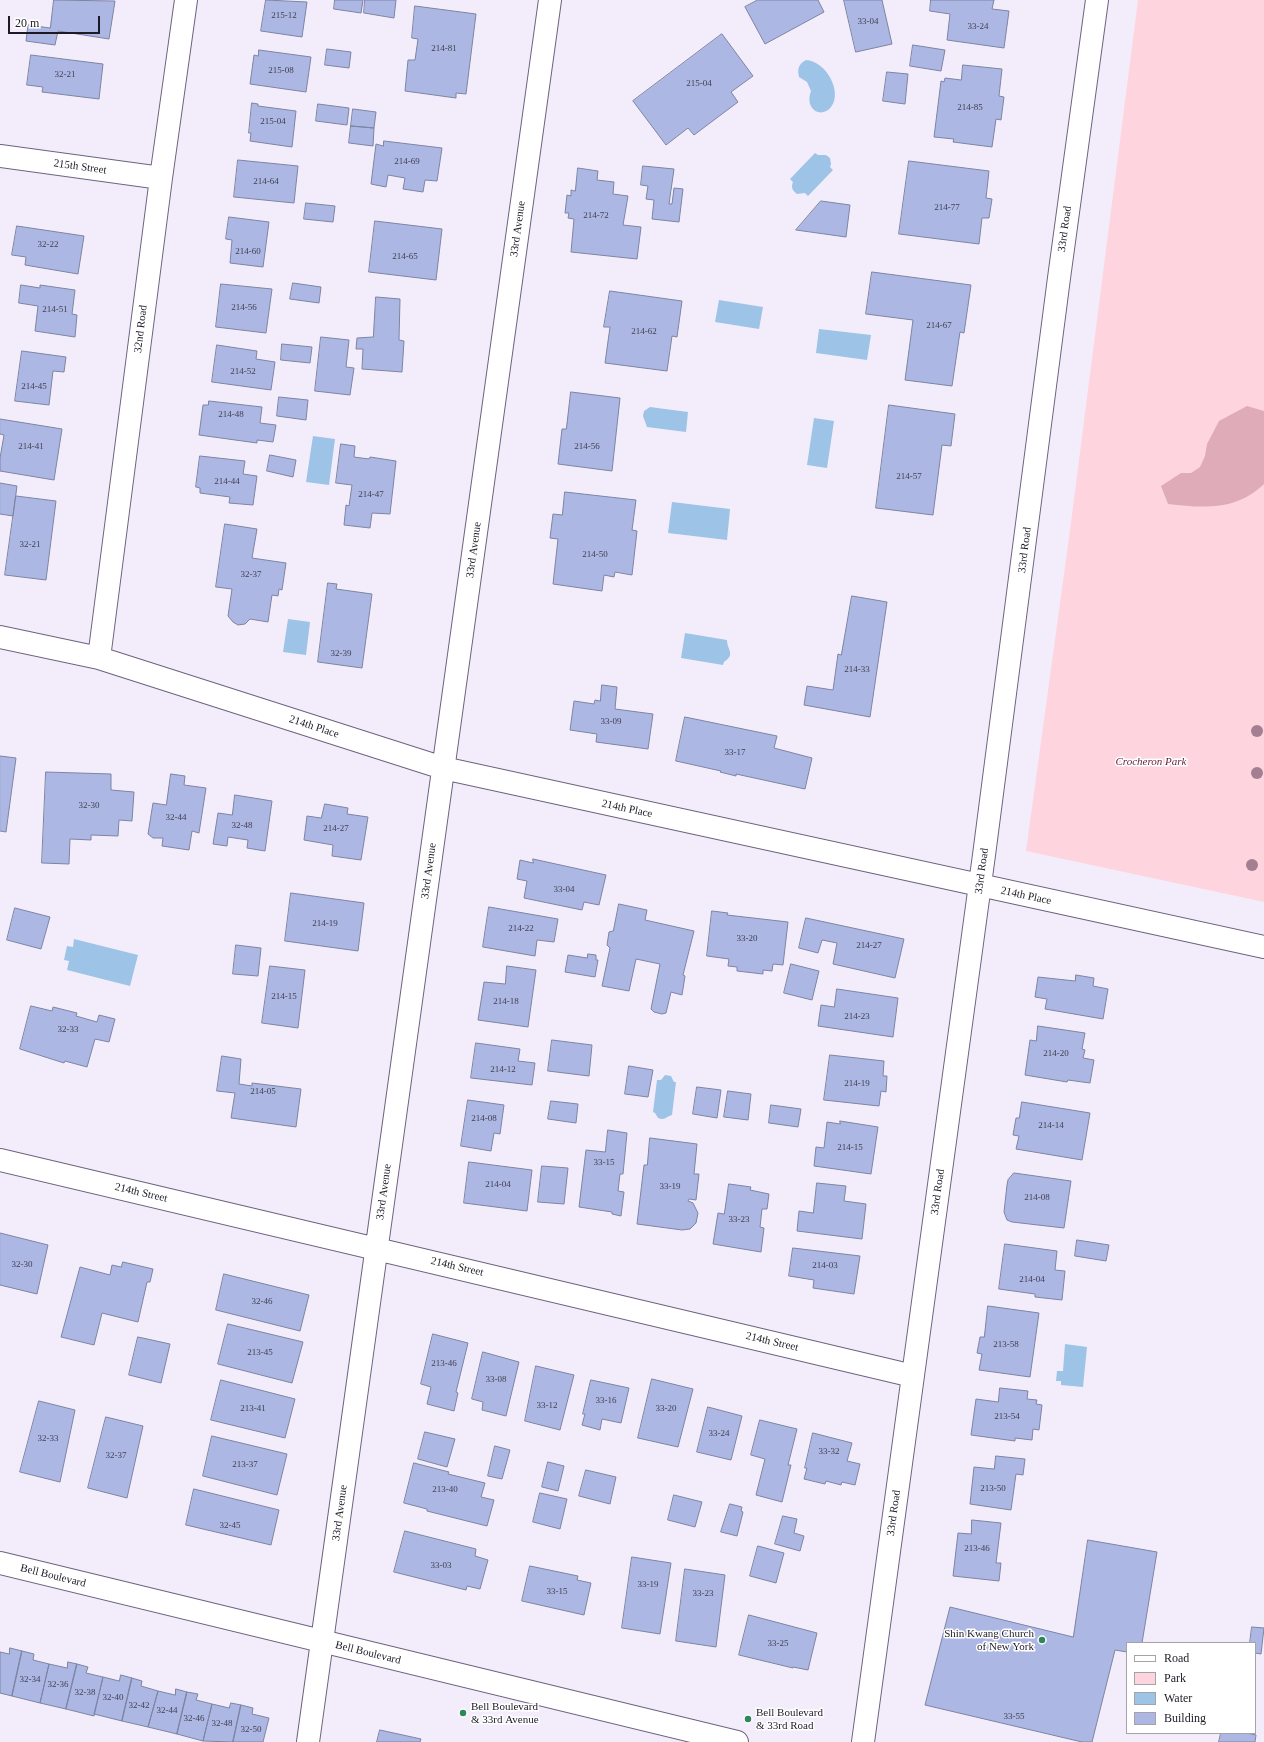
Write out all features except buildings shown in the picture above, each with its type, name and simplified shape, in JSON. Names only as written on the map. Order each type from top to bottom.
[{"type":"street","name":"32nd Road","points":[[99,658],[160,178],[186,0]]},
{"type":"street","name":"33rd Avenue","points":[[308,1742],[550,0]]},
{"type":"street","name":"33rd Road","points":[[863,1742],[980,886],[1059,278],[1097,0]]},
{"type":"street","name":"215th Street","points":[[0,156],[160,178]]},
{"type":"street","name":"214th Place","points":[[0,637],[99,658],[443,768],[1264,947]]},
{"type":"street","name":"214th Street","points":[[0,1160],[913,1376]]},
{"type":"street","name":"Bell Boulevard","points":[[0,1563],[737,1742]]},
{"type":"green space","name":"Crocheron Park","points":[[1138,0],[1264,0],[1264,902],[1026,851],[1070,530]]},
{"type":"shaded area","points":[[1247,406],[1264,411],[1264,484],[1253,493],[1242,499],[1219,506],[1207,507],[1168,504],[1161,486],[1181,473],[1191,473],[1200,467],[1205,456],[1207,444],[1219,421]]},
{"type":"water","points":[[806,60],[813,62],[826,71],[834,86],[834,101],[827,111],[819,112],[812,108],[809,98],[811,91],[807,82],[799,77],[799,67]]},
{"type":"water","points":[[815,153],[818,155],[826,155],[830,158],[830,167],[833,170],[808,196],[805,193],[797,194],[793,190],[793,182],[790,179]]},
{"type":"water","points":[[719,300],[763,307],[759,329],[715,322]]},
{"type":"water","points":[[819,329],[871,335],[867,360],[816,353]]},
{"type":"water","points":[[650,407],[688,412],[686,432],[647,427],[643,416],[644,411]]},
{"type":"water","points":[[814,418],[834,421],[827,468],[807,465]]},
{"type":"water","points":[[313,436],[335,439],[329,485],[306,482]]},
{"type":"water","points":[[672,502],[730,509],[727,540],[668,533]]},
{"type":"water","points":[[288,619],[310,622],[306,655],[283,652]]},
{"type":"water","points":[[685,633],[727,640],[730,657],[724,662],[723,665],[681,658]]},
{"type":"water","points":[[74,939],[138,955],[130,986],[67,970],[69,961],[64,960],[67,946],[73,947]]},
{"type":"water","points":[[665,1075],[671,1076],[674,1082],[676,1082],[672,1115],[664,1119],[660,1119],[653,1112],[657,1080],[661,1080]]},
{"type":"water","points":[[1065,1344],[1087,1347],[1083,1387],[1061,1385],[1061,1381],[1056,1381],[1057,1371],[1063,1371]]},
{"type":"place","name":"Shin Kwang Church of New York","points":[[1042,1640]]},
{"type":"place","name":"Bell Boulevard & 33rd Avenue","points":[[463,1713]]},
{"type":"place","name":"Bell Boulevard & 33rd Road","points":[[748,1719]]}]
